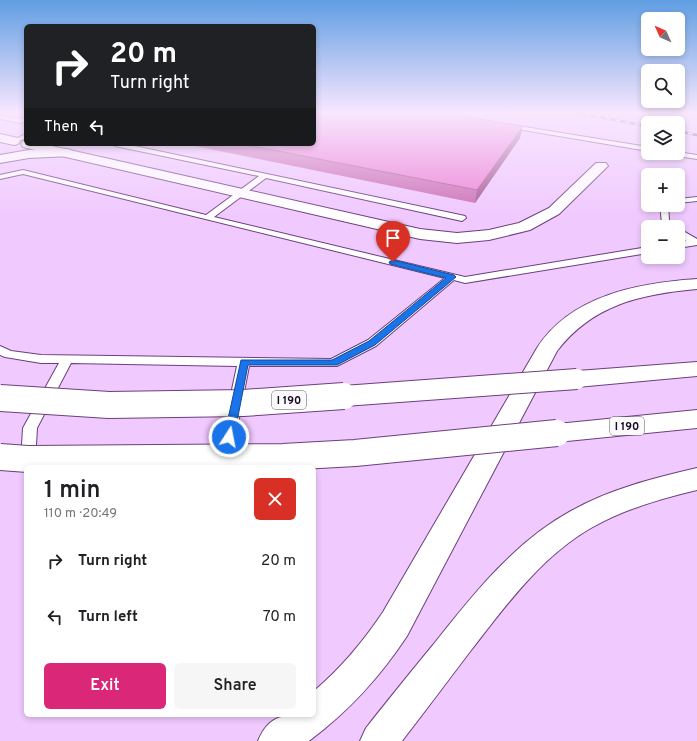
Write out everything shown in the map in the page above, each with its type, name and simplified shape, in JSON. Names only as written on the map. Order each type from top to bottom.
[{"type":"main road","points":[[43,148],[420,234],[457,238],[489,235],[524,227],[554,211],[601,166]]},
{"type":"main road","points":[[0,159],[29,154],[67,153]]},
{"type":"main road","points":[[316,713],[332,700],[358,674],[380,648],[395,624],[548,348],[562,330],[575,319],[591,310],[625,296],[661,288],[697,284]]},
{"type":"main road","name":"I 190","points":[[0,398],[109,405],[242,403],[697,370]]},
{"type":"main road","name":"I 190","points":[[0,458],[283,457],[354,453],[697,419]]},
{"type":"main road","points":[[384,735],[492,598],[522,565],[558,534],[603,508],[632,497],[697,479]]},
{"type":"main road","points":[[278,741],[312,717]]},
{"type":"lane","points":[[132,148],[462,218]]},
{"type":"lane","points":[[685,155],[697,157]]},
{"type":"lane","points":[[0,177],[23,172],[465,280],[641,251]]},
{"type":"lane","points":[[208,218],[239,193],[265,175]]},
{"type":"lane","points":[[685,200],[697,199]]},
{"type":"lane","points":[[685,236],[695,242]]},
{"type":"lane","points":[[685,244],[695,242]]},
{"type":"lane","points":[[0,350],[9,354],[33,358],[67,360],[333,363],[372,343],[452,277]]},
{"type":"lane","points":[[28,465],[30,428],[67,360]]},
{"type":"lane","points":[[223,465],[244,362]]},
{"type":"building","points":[[260,148],[507,148],[477,190]]},
{"type":"route","points":[[229,437],[244,362],[333,363],[372,343],[452,277],[393,262]]}]
